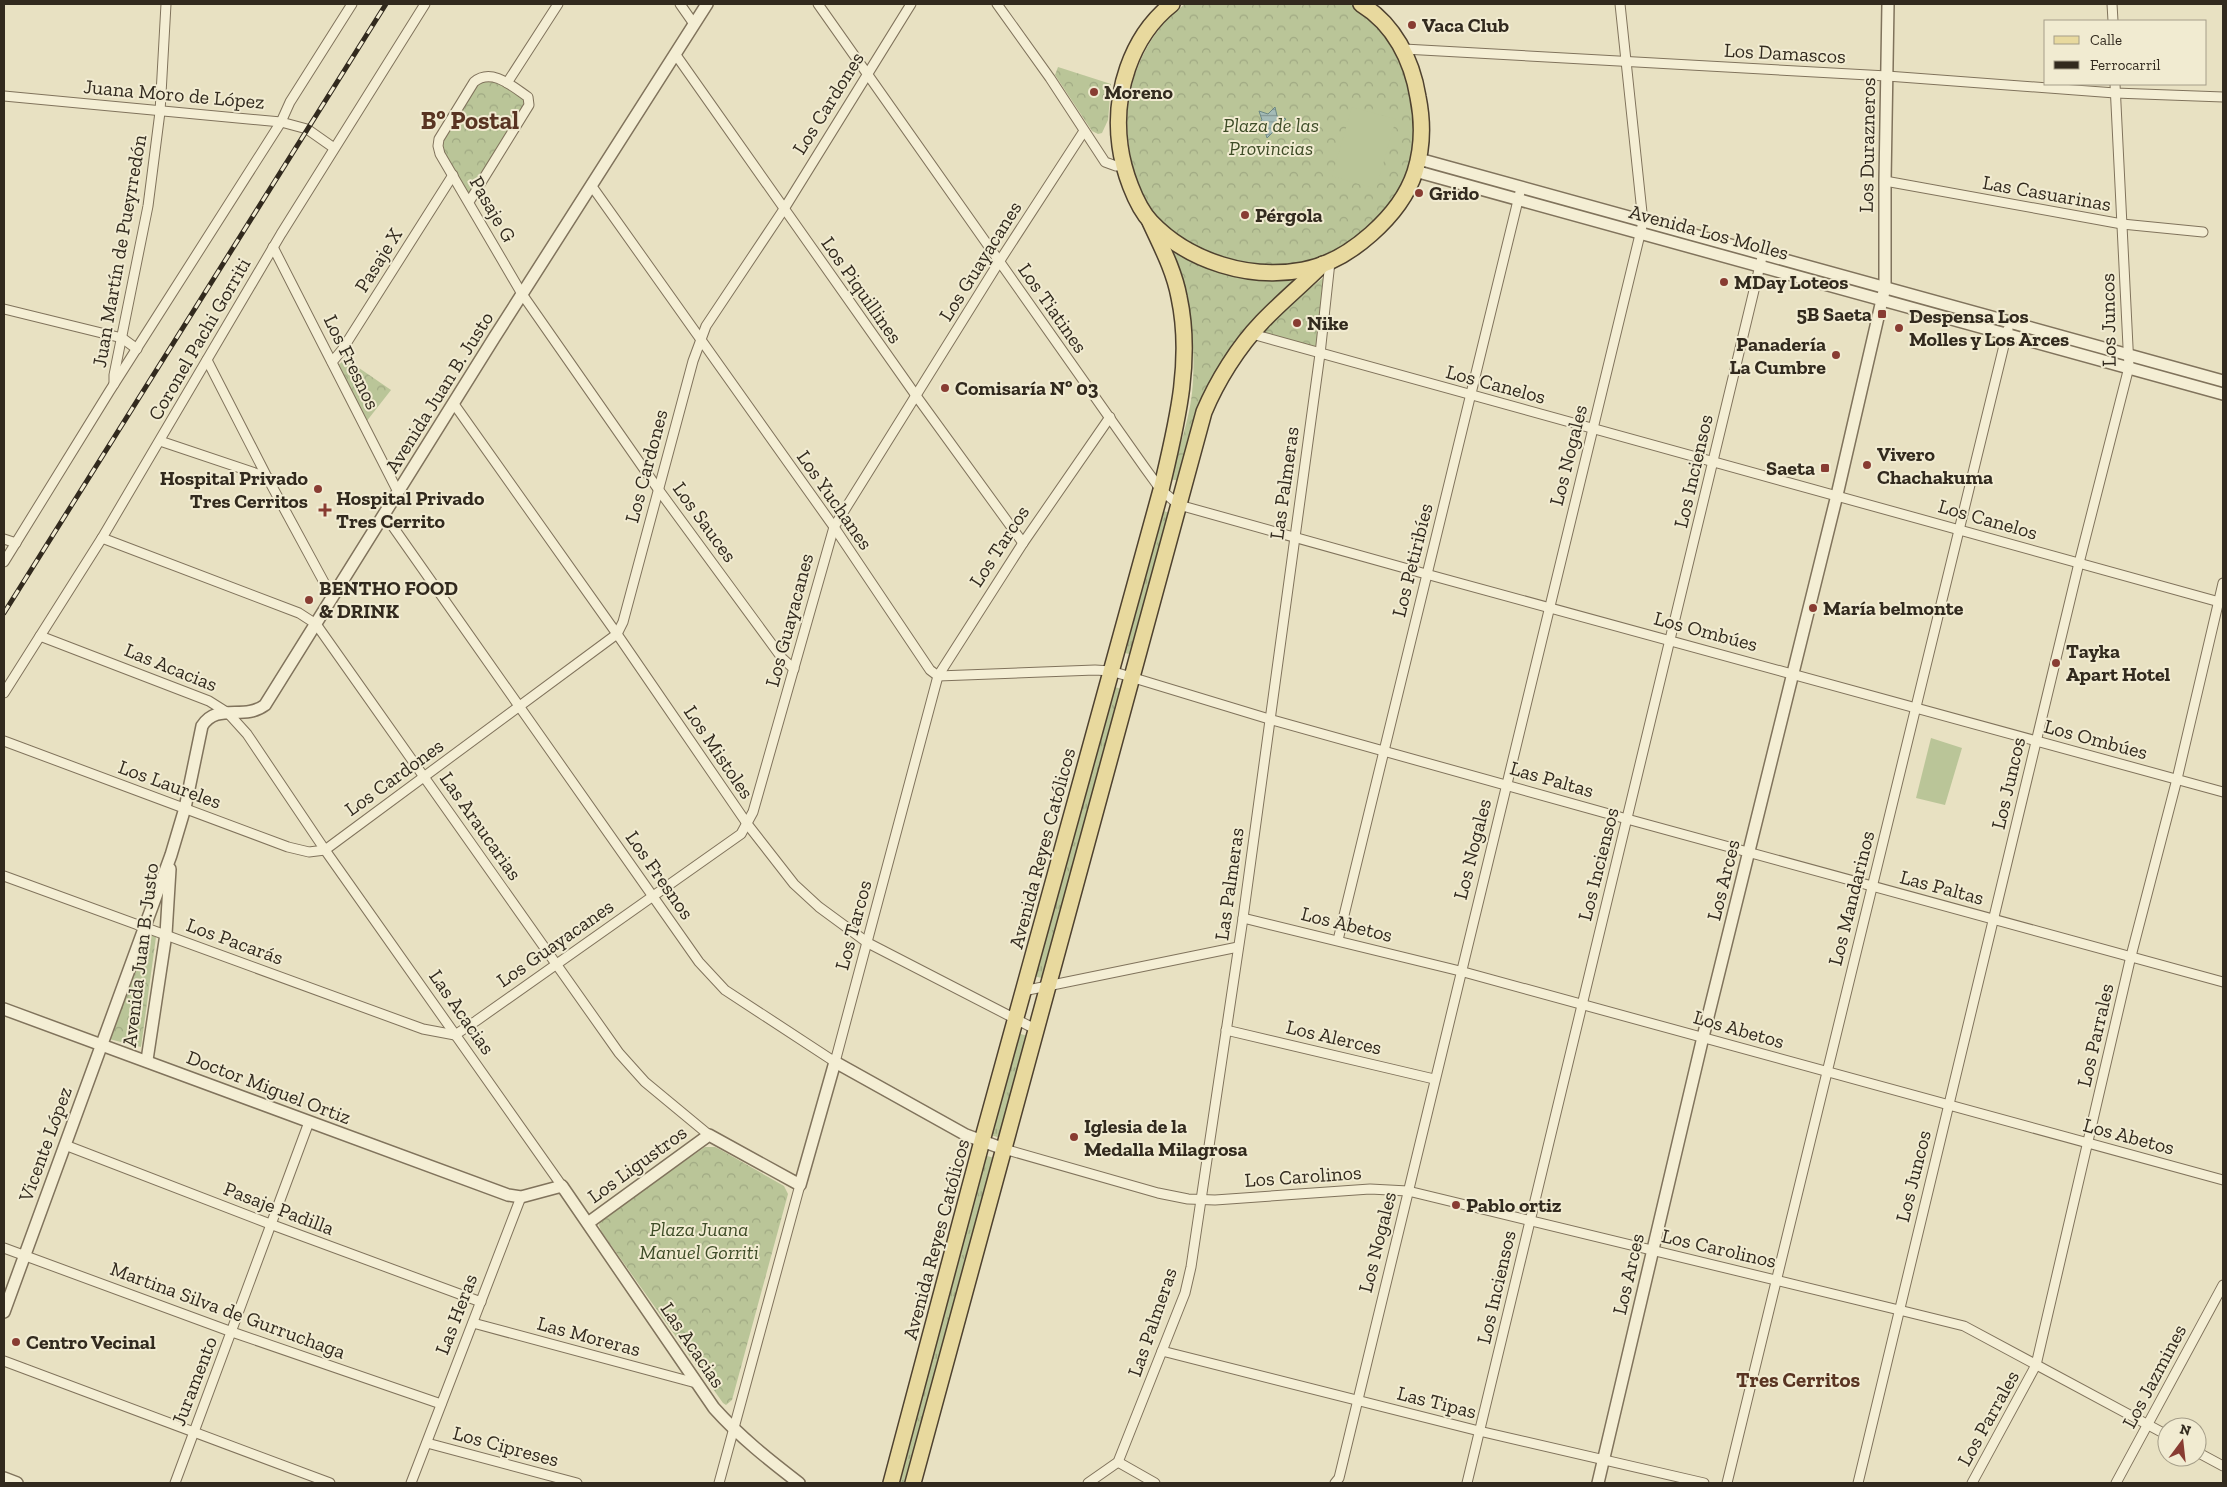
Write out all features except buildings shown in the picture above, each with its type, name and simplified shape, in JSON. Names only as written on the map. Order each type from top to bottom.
[{"type":"main road","name":"Avenida Reyes Católicos","points":[[891,1483],[1023,991],[1161,490],[1176,428],[1183,384],[1184,338],[1179,297],[1174,278],[1150,222],[1129,185],[1119,144],[1120,105],[1134,49],[1171,4]]},
{"type":"main road","points":[[1150,222],[1176,243],[1213,263],[1272,274],[1304,270],[1327,263],[1370,235],[1387,218],[1401,200],[1417,165],[1422,140],[1420,107],[1416,84],[1404,50],[1371,8],[1361,4]]},
{"type":"main road","name":"Avenida Reyes Católicos","points":[[913,1483],[1050,987],[1204,412],[1216,387],[1252,334],[1280,305],[1327,263]]},
{"type":"street","name":"Juan Martín de Pueyrredón","points":[[114,385],[114,375],[145,225],[160,112],[166,4]]},
{"type":"street","points":[[4,562],[281,122],[290,102],[352,4]]},
{"type":"street","name":"Coronel Pachi Gorriti","points":[[4,693],[102,538],[274,247],[425,4]]},
{"type":"street","points":[[469,202],[528,109],[528,98],[507,83],[558,4]]},
{"type":"street","points":[[680,4],[694,24]]},
{"type":"street","name":"Avenida Juan B. Justo","points":[[101,1044],[171,855],[185,808],[202,726],[207,717],[217,713],[245,714],[257,711],[265,705],[522,294],[707,4]]},
{"type":"street","name":"Los Tiatines","points":[[818,4],[1161,490],[1179,505]]},
{"type":"street","name":"Los Cardones","points":[[325,850],[520,708],[617,634],[622,622],[700,340],[706,326],[784,208],[911,4]]},
{"type":"street","points":[[997,4],[1050,78],[1105,162],[1116,166],[1123,165]]},
{"type":"street","name":"Los Nogales","points":[[1335,1483],[1339,1478],[1460,970],[1641,227],[1620,4]]},
{"type":"street","name":"Los Durazneros","points":[[1886,287],[1885,181],[1888,4]]},
{"type":"street","points":[[2112,4],[2113,20]]},
{"type":"street","name":"Los Damascos","points":[[1404,50],[1887,76],[2115,94],[2223,97]]},
{"type":"street","name":"Los Piquillines","points":[[676,55],[917,397],[1023,543]]},
{"type":"street","name":"Pasaje G","points":[[507,83],[490,76],[479,78],[474,82],[439,140],[438,146],[440,154],[522,294]]},
{"type":"street","name":"Los Juncos","points":[[1858,1483],[2036,740],[2129,367],[2115,85]]},
{"type":"street","name":"Juana Moro de López","points":[[4,96],[281,122],[307,129],[334,148]]},
{"type":"street","name":"Los Guayacanes","points":[[454,1035],[741,834],[748,825],[834,527],[917,397],[999,262],[1084,131]]},
{"type":"street","name":"Avenida Los Molles","points":[[1417,165],[1641,227],[1760,265],[1883,299],[2129,354],[2223,381]]},
{"type":"street","name":"Pasaje X","points":[[332,362],[342,350],[453,175]]},
{"type":"street","name":"Las Casuarinas","points":[[1885,181],[2122,224],[2203,232]]},
{"type":"street","name":"Los Yuchanes","points":[[592,185],[834,527],[930,670],[938,676]]},
{"type":"street","name":"Los Petiribíes","points":[[1338,940],[1520,194]]},
{"type":"street","name":"Avenida Los Molles","points":[[1641,227],[1763,253],[1886,287],[2129,367],[2223,394]]},
{"type":"street","name":"Los Fresnos","points":[[274,247],[398,492]]},
{"type":"street","name":"Los Inciensos","points":[[1467,1483],[1763,253]]},
{"type":"street","name":"Las Palmeras","points":[[1118,1462],[1188,1282],[1202,1200],[1243,918],[1320,354],[1327,263]]},
{"type":"street","name":"Los Arces","points":[[1598,1483],[1703,1038],[1837,495],[1886,287]]},
{"type":"street","name":"Los Sauces","points":[[522,294],[658,488],[782,658],[794,669]]},
{"type":"street","points":[[4,309],[122,338],[137,349]]},
{"type":"street","name":"Los Mandarinos","points":[[1727,1483],[1778,1280],[1826,1072],[2008,328]]},
{"type":"street","name":"Los Canelos","points":[[1252,334],[2221,602]]},
{"type":"street","points":[[207,360],[267,477],[332,597]]},
{"type":"street","name":"Los Mistoles","points":[[454,404],[617,634],[748,825],[805,895],[868,943],[1037,1030]]},
{"type":"street","name":"Los Tarcos","points":[[719,1483],[868,943],[938,676],[1023,543],[1110,417]]},
{"type":"street","points":[[160,441],[267,477]]},
{"type":"street","name":"Los Ombúes","points":[[1179,505],[2223,792]]},
{"type":"street","name":"Los Fresnos","points":[[384,514],[699,962],[725,990],[835,1062],[966,1135],[1004,1149]]},
{"type":"street","name":"Las Araucarias","points":[[102,538],[299,614],[316,624],[631,1068],[672,1106],[709,1135],[800,1185]]},
{"type":"street","points":[[4,539],[16,544]]},
{"type":"street","name":"Los Parrales","points":[[1972,1483],[2036,1365],[2131,956],[2221,602],[2223,583]]},
{"type":"street","name":"Las Acacias","points":[[40,636],[209,701],[228,713],[247,734],[325,850],[588,1223],[714,1408],[734,1430],[800,1483]]},
{"type":"street","points":[[938,676],[1095,670],[1111,671],[1132,678]]},
{"type":"street","name":"Las Paltas","points":[[1132,678],[1269,719],[1506,783],[1627,819],[2223,982]]},
{"type":"street","name":"Los Laureles","points":[[4,741],[288,847],[309,852],[325,850]]},
{"type":"street","name":"Avenida Juan B. Justo","points":[[147,1060],[166,934],[171,855]]},
{"type":"street","name":"Los Pacarás","points":[[4,876],[423,1029],[454,1035]]},
{"type":"street","name":"Los Abetos","points":[[1243,918],[1460,970],[1948,1106],[2223,1180]]},
{"type":"street","points":[[1023,991],[1238,948]]},
{"type":"street","name":"Doctor Miguel Ortiz","points":[[4,1009],[147,1060],[508,1195],[521,1197]]},
{"type":"street","name":"Los Alerces","points":[[1226,1030],[1434,1079]]},
{"type":"street","name":"Vicente López","points":[[4,1312],[101,1044]]},
{"type":"street","name":"Juramento","points":[[175,1483],[309,1122]]},
{"type":"street","name":"Los Ligustros","points":[[588,1223],[709,1135]]},
{"type":"street","name":"Pasaje Padilla","points":[[65,1145],[480,1302]]},
{"type":"street","name":"Los Carolinos","points":[[1004,1149],[1158,1194],[1202,1200],[1370,1189],[1408,1191],[1778,1280],[1964,1326],[2157,1430]]},
{"type":"street","points":[[521,1197],[562,1186]]},
{"type":"street","name":"Las Heras","points":[[411,1483],[521,1197]]},
{"type":"street","name":"Martina Silva de Gurruchaga","points":[[4,1248],[232,1332],[441,1404]]},
{"type":"street","name":"Los Jazmines","points":[[2116,1483],[2223,1285]]},
{"type":"street","name":"Las Moreras","points":[[472,1323],[696,1383]]},
{"type":"street","name":"Las Tipas","points":[[1162,1351],[1479,1431],[1704,1483]]},
{"type":"street","points":[[4,1361],[330,1483]]},
{"type":"street","name":"Los Cipreses","points":[[427,1443],[577,1483]]},
{"type":"street","points":[[2207,1457],[2223,1466]]},
{"type":"street","points":[[1088,1483],[1118,1462],[1155,1483]]},
{"type":"street","points":[[4,1478],[17,1483]]},
{"type":"green space","name":"Plaza de las Provincias","points":[[1185,4],[1354,4],[1380,28],[1389,40],[1397,53],[1408,81],[1416,139],[1415,146],[1411,164],[1395,197],[1384,212],[1357,238],[1321,259],[1271,270],[1252,267],[1208,254],[1184,241],[1156,216],[1142,196],[1132,167],[1127,118],[1129,99],[1133,81],[1148,46],[1171,16]]},
{"type":"green space","points":[[1058,67],[1111,84],[1108,120],[1102,133],[1098,134],[1092,131],[1055,75]]},
{"type":"green space","points":[[484,76],[528,97],[469,202],[453,175],[439,139],[473,84]]},
{"type":"green space","points":[[1352,107],[1396,119],[1376,189],[1332,176]]},
{"type":"green space","points":[[1535,197],[1624,221],[1624,223],[1535,199]]},
{"type":"green space","points":[[1657,230],[1747,254],[1746,257],[1657,233]]},
{"type":"green space","points":[[1168,242],[1209,265],[1307,273],[1250,329],[1179,481],[1170,479],[1191,404],[1193,355],[1187,296],[1176,259]]},
{"type":"green space","points":[[1778,264],[1868,288],[1867,290],[1778,266]]},
{"type":"green space","points":[[1323,278],[1325,280],[1317,346],[1313,348],[1266,334],[1263,331],[1291,303]]},
{"type":"green space","points":[[1901,297],[1990,321],[1989,324],[1900,300]]},
{"type":"green space","points":[[2025,331],[2114,355],[2113,358],[2024,334]]},
{"type":"green space","points":[[346,359],[391,390],[366,422],[338,365]]},
{"type":"green space","points":[[2143,364],[2223,386],[2223,389],[2142,366]]},
{"type":"green space","points":[[1160,510],[1170,513],[1132,655],[1122,652]]},
{"type":"green space","points":[[1111,686],[1122,689],[1045,979],[1034,976]]},
{"type":"green space","points":[[1931,738],[1962,748],[1945,805],[1916,798]]},
{"type":"green space","points":[[147,933],[156,937],[141,1047],[109,1039]]},
{"type":"green space","points":[[1017,1033],[1028,1036],[1001,1138],[990,1135]]},
{"type":"green space","name":"Plaza Juana Manuel Gorriti","points":[[705,1147],[715,1147],[721,1150],[784,1186],[788,1194],[732,1400],[726,1405],[601,1231],[599,1225],[601,1219]]},
{"type":"green space","points":[[983,1155],[995,1158],[909,1483],[896,1483]]},
{"type":"water","points":[[1275,107],[1277,116],[1286,119],[1280,125],[1282,133],[1274,131],[1267,138],[1264,128],[1255,126],[1262,120],[1259,111],[1268,114]]},
{"type":"railway","points":[[4,613],[386,4]]},
{"type":"place","name":"Vaca Club","points":[[1412,25]]},
{"type":"place","name":"Moreno","points":[[1094,92]]},
{"type":"place","name":"Grido","points":[[1419,193]]},
{"type":"place","name":"Pérgola","points":[[1245,215]]},
{"type":"place","name":"MDay Loteos","points":[[1724,282]]},
{"type":"place","name":"5B Saeta","points":[[1882,314]]},
{"type":"place","name":"Nike","points":[[1297,323]]},
{"type":"place","name":"Despensa Los Molles y Los Arces","points":[[1899,328]]},
{"type":"place","name":"Panadería La Cumbre","points":[[1836,355]]},
{"type":"place","name":"Comisaría Nº 03","points":[[945,388]]},
{"type":"place","name":"Vivero Chachakuma","points":[[1867,465]]},
{"type":"place","name":"Saeta","points":[[1825,468]]},
{"type":"place","name":"Hospital Privado Tres Cerritos","points":[[318,489]]},
{"type":"place","name":"Hospital Privado Tres Cerrito","points":[[325,510]]},
{"type":"place","name":"BENTHO FOOD & DRINK","points":[[309,600]]},
{"type":"place","name":"María belmonte","points":[[1813,608]]},
{"type":"place","name":"Tayka Apart Hotel","points":[[2056,663]]},
{"type":"place","name":"Iglesia de la Medalla Milagrosa","points":[[1074,1137]]},
{"type":"place","name":"Pablo ortiz","points":[[1456,1205]]},
{"type":"place","name":"Centro Vecinal","points":[[16,1342]]},
{"type":"district","name":"Bº Postal","points":[[470,120]]},
{"type":"district","name":"Tres Cerritos","points":[[1798,1379]]}]
